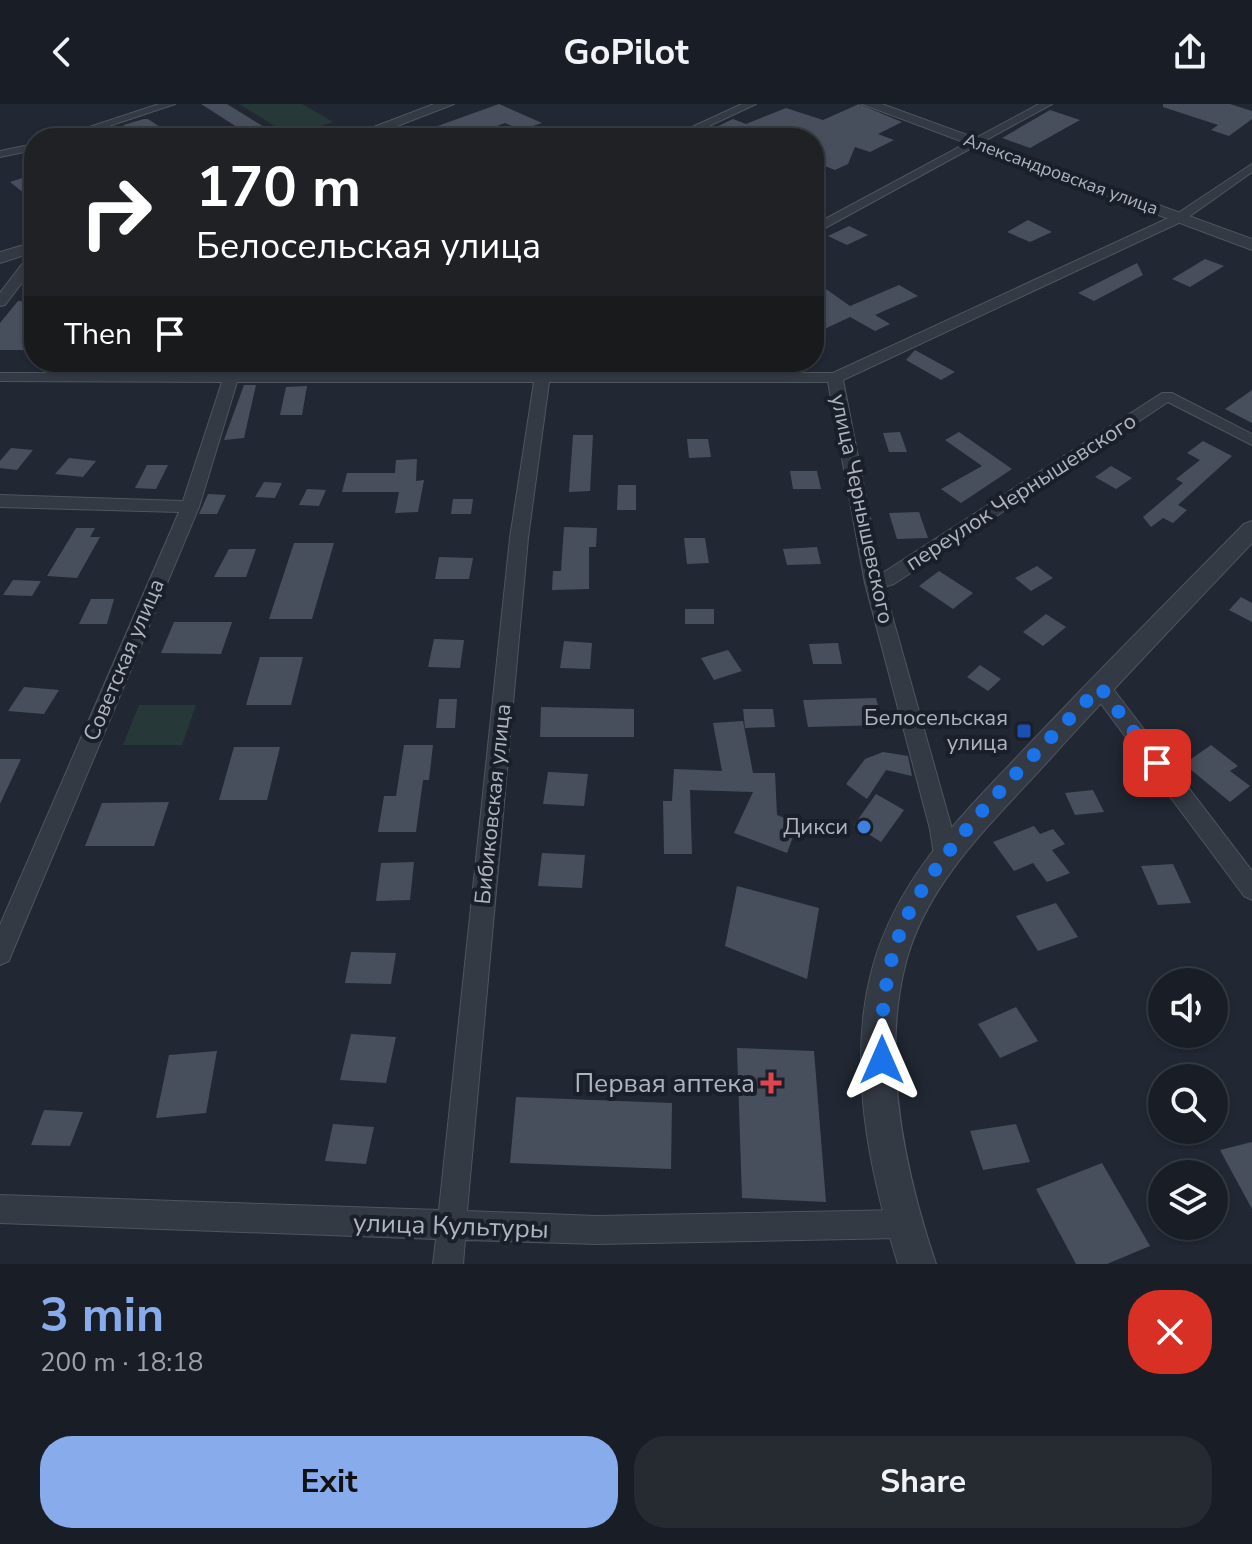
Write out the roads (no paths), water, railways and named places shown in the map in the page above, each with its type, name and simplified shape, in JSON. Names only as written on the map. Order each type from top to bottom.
[{"type":"street","points":[[94,128],[170,104]]},
{"type":"street","points":[[380,128],[447,104]]},
{"type":"street","points":[[697,128],[751,104]]},
{"type":"street","name":"Александровская улица","points":[[869,104],[1252,245]]},
{"type":"street","points":[[824,224],[1047,104]]},
{"type":"street","points":[[0,154],[24,149]]},
{"type":"street","name":"улица Чернышевского","points":[[944,860],[941,829],[874,583],[835,378],[1179,218],[1252,167]]},
{"type":"street","points":[[0,258],[24,250]]},
{"type":"street","points":[[0,302],[24,271]]},
{"type":"street","points":[[0,377],[145,372]]},
{"type":"street","name":"Советская улица","points":[[0,953],[190,507],[231,372]]},
{"type":"street","points":[[335,372],[542,378],[835,378]]},
{"type":"street","points":[[542,378],[553,372]]},
{"type":"street","name":"Бибиковская улица","points":[[448,1264],[519,538],[542,378]]},
{"type":"street","name":"переулок Чернышевского","points":[[874,583],[888,579],[1167,396],[1252,440]]},
{"type":"street","points":[[0,501],[190,507]]},
{"type":"street","points":[[917,1264],[902,1224],[885,1123],[880,1029],[900,932],[944,860],[969,828],[1252,529]]},
{"type":"street","points":[[1100,687],[1252,889]]},
{"type":"street","name":"улица Культуры","points":[[0,1209],[597,1230],[902,1224]]},
{"type":"place","name":"Белосельская улица","points":[[1024,731]]},
{"type":"place","name":"Дикси","points":[[864,827]]},
{"type":"place","name":"Первая аптека","points":[[771,1083]]}]
